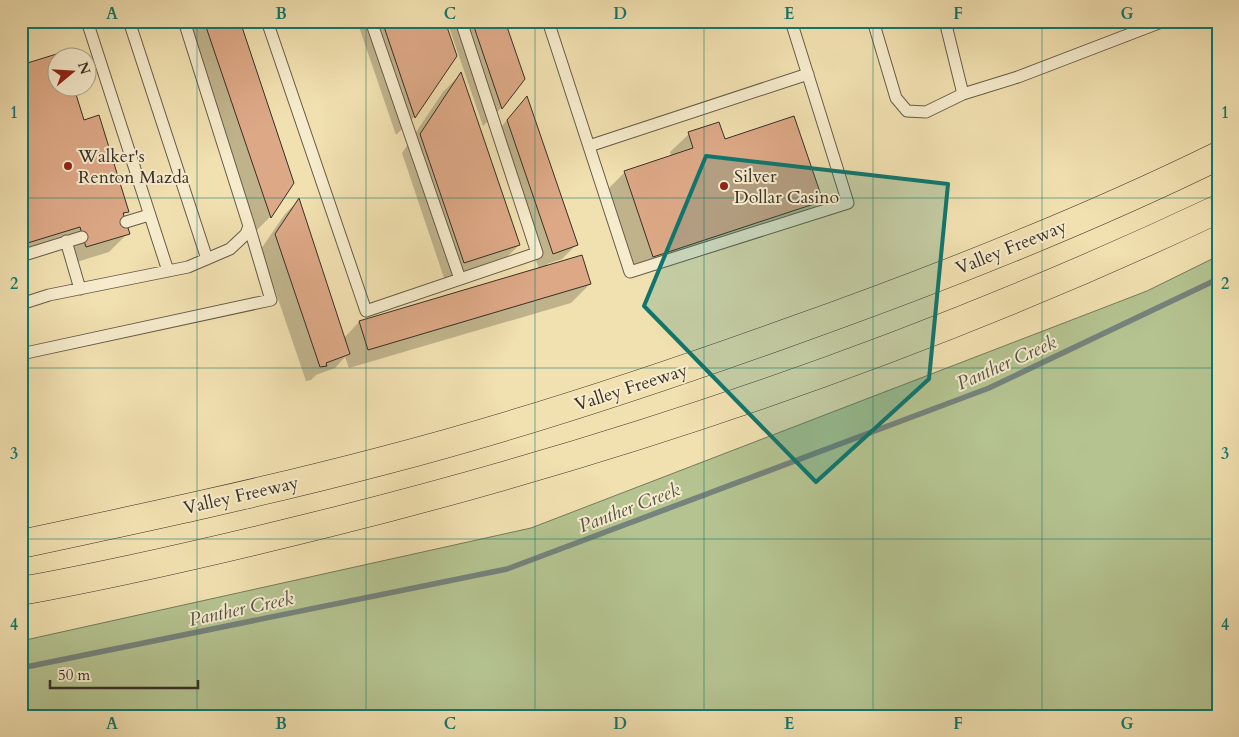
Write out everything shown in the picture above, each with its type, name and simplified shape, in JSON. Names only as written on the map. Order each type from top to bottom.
[{"type":"highway","name":"Valley Freeway","points":[[21,544],[261,492],[387,460],[639,386],[877,301],[1117,204],[1218,156]]},
{"type":"highway","points":[[21,591],[237,546],[471,485],[635,436],[824,372],[995,306],[1218,209]]},
{"type":"highway","points":[[21,609],[267,556],[419,516],[650,448],[808,394],[976,330],[1218,227]]},
{"type":"lane","points":[[21,23],[28,21]]},
{"type":"lane","points":[[87,21],[168,271]]},
{"type":"lane","points":[[129,21],[207,259]]},
{"type":"lane","points":[[21,354],[271,300],[184,21]]},
{"type":"lane","points":[[267,21],[366,310],[537,253],[461,21]]},
{"type":"lane","points":[[371,21],[460,279]]},
{"type":"lane","points":[[548,21],[630,272],[848,203],[791,21]]},
{"type":"lane","points":[[873,21],[896,98],[908,111],[926,112],[963,94],[1018,78],[1164,21]]},
{"type":"lane","points":[[945,21],[963,94]]},
{"type":"lane","points":[[589,146],[808,74]]},
{"type":"lane","points":[[126,222],[150,215]]},
{"type":"lane","points":[[22,300],[188,267],[230,248],[246,234],[249,226]]},
{"type":"lane","points":[[21,256],[82,236]]},
{"type":"lane","points":[[66,241],[80,289]]},
{"type":"highlighted area","points":[[706,156],[948,184],[929,379],[816,482],[644,306]]},
{"type":"green space","points":[[1218,256],[1218,716],[21,716],[21,641],[531,528],[1147,291]]},
{"type":"building","points":[[204,21],[240,21],[294,183],[271,218]]},
{"type":"building","points":[[382,21],[445,21],[457,56],[415,118]]},
{"type":"building","points":[[472,21],[505,21],[525,79],[502,109]]},
{"type":"building","name":"Walker's Renton Mazda","points":[[48,57],[48,98],[77,98],[84,120],[99,115],[129,212],[123,213],[130,234],[86,247],[80,227],[21,245],[21,65]]},
{"type":"building","points":[[461,72],[520,245],[464,263],[420,134]]},
{"type":"building","points":[[527,96],[578,245],[553,254],[507,120]]},
{"type":"building","name":"Silver Dollar Casino","points":[[794,116],[823,201],[653,257],[624,171],[693,148],[688,132],[719,122],[725,139]]},
{"type":"building","points":[[299,198],[350,354],[326,363],[327,366],[320,367],[275,234]]},
{"type":"building","points":[[582,255],[591,284],[368,350],[359,321]]},
{"type":"waterway","name":"Panther Creek","points":[[21,668],[507,569],[989,388],[1218,279]]},
{"type":"place","name":"Walker's Renton Mazda","points":[[68,166]]},
{"type":"place","name":"Silver Dollar Casino","points":[[724,186]]}]
